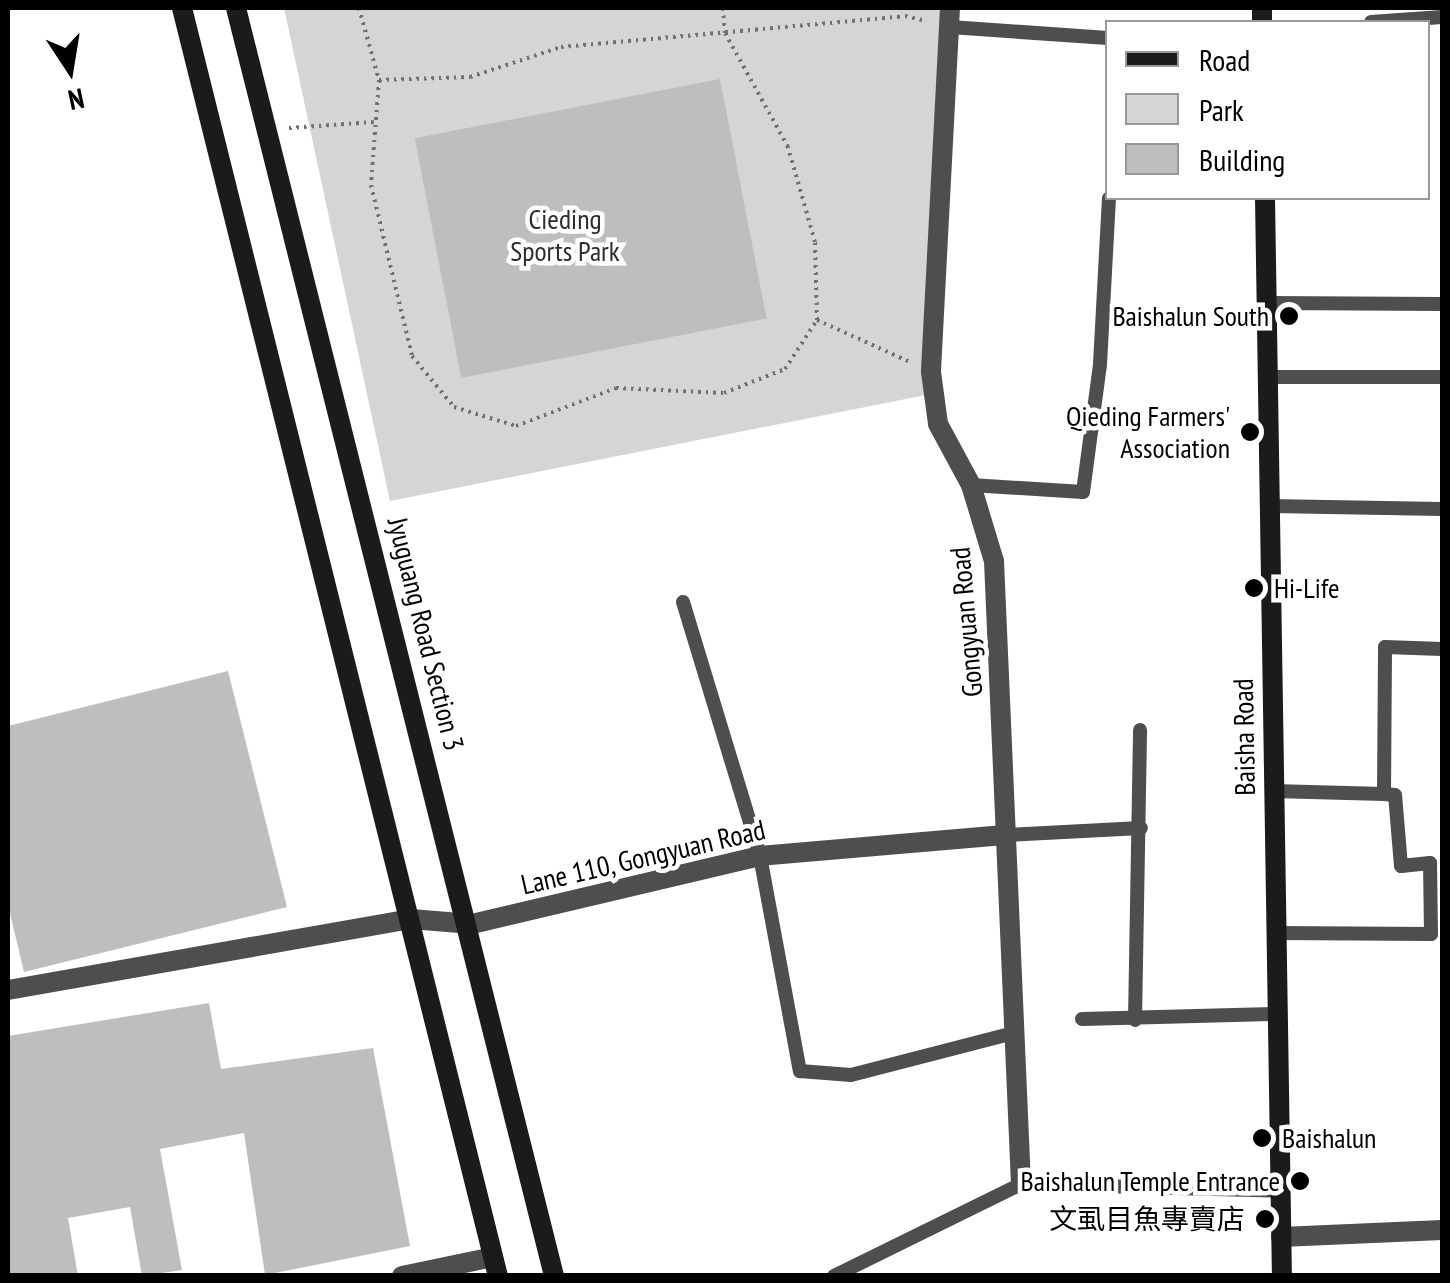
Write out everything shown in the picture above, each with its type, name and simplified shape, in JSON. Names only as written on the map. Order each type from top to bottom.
[{"type":"street","points":[[182,8],[495,1266],[402,1276]]},
{"type":"street","name":"Jyuguang Road Section 3","points":[[236,8],[472,924],[554,1276]]},
{"type":"street","name":"Gongyuan Road","points":[[950,17],[931,372],[938,424],[970,485],[994,561],[1020,1184]]},
{"type":"street","name":"Baisha Road","points":[[1264,200],[1282,1276]]},
{"type":"street","name":"Lane 110, Gongyuan Road","points":[[8,990],[411,919],[472,924],[760,856],[1007,834]]},
{"type":"street","points":[[1281,1237],[1442,1230]]},
{"type":"lane","points":[[950,17],[1105,38]]},
{"type":"lane","points":[[1399,20],[1442,17]]},
{"type":"lane","points":[[970,485],[1083,492],[1100,364],[1109,200]]},
{"type":"lane","points":[[1266,303],[1442,304]]},
{"type":"lane","points":[[1267,377],[1442,377]]},
{"type":"lane","points":[[1268,506],[1442,509]]},
{"type":"lane","points":[[683,602],[760,856],[800,1071],[851,1075],[1014,1032]]},
{"type":"lane","points":[[1384,794],[1385,647],[1442,649]]},
{"type":"lane","points":[[1135,1020],[1140,730]]},
{"type":"lane","points":[[1273,791],[1395,795],[1401,866],[1430,863],[1431,934],[1276,933]]},
{"type":"lane","points":[[1007,834],[1141,828]]},
{"type":"lane","points":[[1082,1019],[1278,1014]]},
{"type":"lane","points":[[834,1276],[1020,1184],[1280,1191]]},
{"type":"path","points":[[360,8],[379,80],[371,185],[388,278],[412,356],[454,407],[516,426],[616,388],[724,393],[785,369],[817,320],[816,242],[788,147],[725,33],[723,8]]},
{"type":"path","points":[[904,8],[905,16]]},
{"type":"path","points":[[379,80],[470,78],[561,46],[905,16],[950,17]]},
{"type":"path","points":[[268,131],[374,122]]},
{"type":"path","points":[[817,320],[931,372]]},
{"type":"green space","name":"Cieding Sports Park","points":[[284,8],[941,8],[926,395],[390,501]]},
{"type":"building","points":[[720,79],[767,319],[461,378],[415,138]]},
{"type":"building","points":[[228,671],[287,907],[24,972],[8,905],[8,726]]},
{"type":"building","points":[[209,1003],[221,1069],[373,1048],[410,1246],[265,1275],[244,1133],[160,1149],[182,1270],[142,1276],[130,1207],[68,1218],[78,1276],[8,1276],[8,1036]]},
{"type":"place","name":"Baishalun South","points":[[1289,316]]},
{"type":"place","name":"Qieding Farmers' Association","points":[[1250,432]]},
{"type":"place","name":"Hi-Life","points":[[1254,588]]},
{"type":"place","name":"Baishalun","points":[[1262,1138]]},
{"type":"place","name":"Baishalun Temple Entrance","points":[[1300,1181]]},
{"type":"place","name":"文虱目魚專賣店","points":[[1265,1219]]}]
